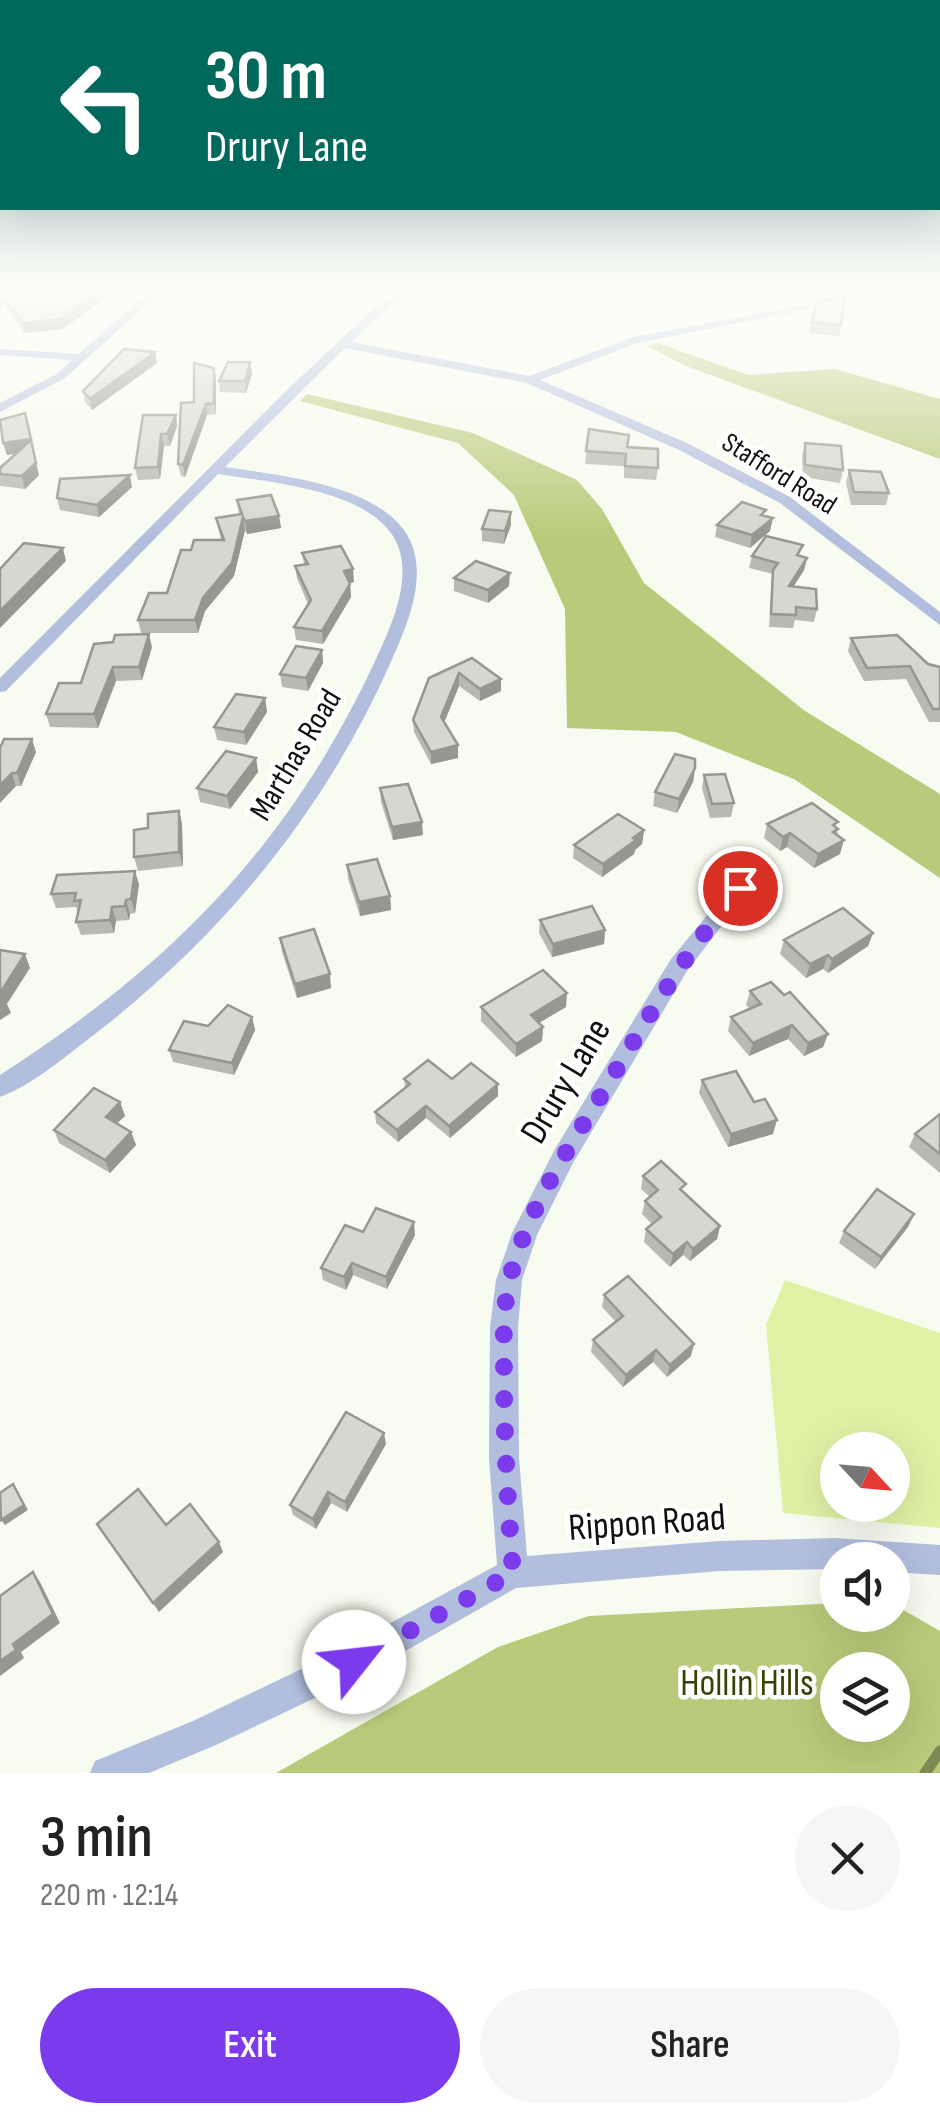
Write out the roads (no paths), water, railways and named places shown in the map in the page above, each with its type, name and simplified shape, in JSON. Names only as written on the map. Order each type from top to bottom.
[{"type":"street","points":[[0,408],[49,384],[64,372]]},
{"type":"street","points":[[0,686],[314,372]]},
{"type":"street","name":"Stafford Road","points":[[487,372],[530,380],[682,446],[767,489],[940,620]]},
{"type":"street","points":[[530,380],[551,372]]},
{"type":"street","name":"Marthas Road","points":[[0,1087],[132,991],[259,866],[310,800],[364,702],[396,631],[406,599],[408,560],[399,534],[383,517],[332,493],[217,470]]},
{"type":"street","name":"Drury Lane","points":[[513,1573],[504,1458],[504,1327],[509,1280],[525,1233],[564,1156],[679,966],[740,888]]},
{"type":"street","name":"Rippon Road","points":[[107,1773],[204,1733],[354,1662],[513,1573],[719,1556],[835,1553],[940,1560]]},
{"type":"waterway","points":[[925,1773],[940,1751]]},
{"type":"park label","name":"Hollin Hills","points":[[747,1683]]}]
